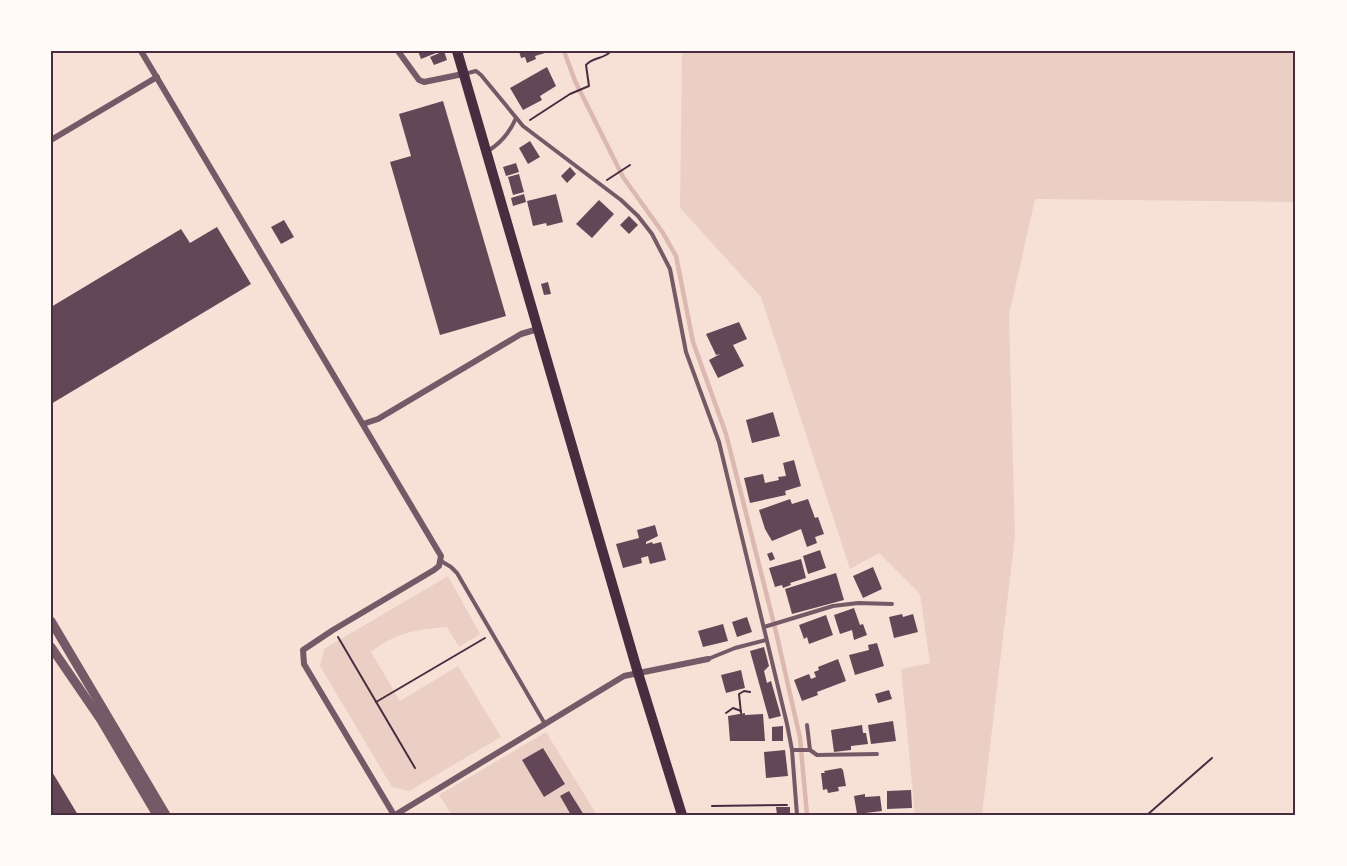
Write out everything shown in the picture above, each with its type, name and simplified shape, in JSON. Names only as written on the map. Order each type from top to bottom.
[{"type":"main road","points":[[457,51],[638,673],[682,815]]},
{"type":"street","points":[[141,51],[439,551],[441,561],[434,570],[303,650],[304,664],[394,815],[624,676],[708,659]]},
{"type":"street","points":[[398,51],[419,80],[424,82],[463,74]]},
{"type":"street","points":[[51,140],[157,77]]},
{"type":"street","points":[[363,424],[378,419],[521,334],[538,329]]},
{"type":"street","points":[[51,621],[166,815]]},
{"type":"street","points":[[51,647],[101,720],[157,815]]},
{"type":"lane","points":[[463,74],[476,71],[481,75],[523,126],[639,216],[652,234],[670,269],[686,352],[719,442],[765,626],[766,640],[792,750],[796,815]]},
{"type":"lane","points":[[487,151],[499,143],[511,130],[516,118]]},
{"type":"lane","points":[[441,561],[457,573],[545,724]]},
{"type":"lane","points":[[765,626],[833,606],[858,603],[892,604]]},
{"type":"lane","points":[[708,659],[735,648],[766,640]]},
{"type":"lane","points":[[807,725],[810,750]]},
{"type":"lane","points":[[792,750],[810,750],[817,755],[877,754]]},
{"type":"path","points":[[523,126],[571,94],[589,86],[586,65],[590,60],[608,55],[611,51]]},
{"type":"path","points":[[615,175],[630,165]]},
{"type":"path","points":[[333,630],[415,768]]},
{"type":"path","points":[[376,702],[493,633]]},
{"type":"path","points":[[726,713],[733,708],[741,712],[739,694],[750,692]]},
{"type":"path","points":[[1147,815],[1212,758]]},
{"type":"path","points":[[712,806],[796,805]]},
{"type":"shaded area","points":[[682,51],[1296,51],[1296,202],[1035,199],[1009,315],[1015,536],[982,815],[915,815],[901,669],[930,663],[920,594],[879,553],[850,569],[761,297],[680,208]]},
{"type":"shaded area","points":[[448,576],[480,634],[459,647],[447,627],[425,629],[398,636],[371,652],[400,701],[458,666],[501,737],[409,791],[392,787],[320,666],[324,649]]},
{"type":"shaded area","points":[[546,732],[597,815],[452,815],[439,795]]},
{"type":"building","points":[[418,51],[441,51],[421,59]]},
{"type":"building","points":[[444,51],[447,60],[434,65],[430,57]]},
{"type":"building","points":[[519,51],[544,51],[545,53],[535,56],[536,59],[527,63],[525,57],[521,58]]},
{"type":"building","points":[[547,67],[556,86],[540,96],[542,100],[523,110],[510,88]]},
{"type":"building","points":[[443,101],[506,316],[440,335],[390,162],[411,156],[399,114]]},
{"type":"building","points":[[530,141],[540,157],[528,164],[519,148]]},
{"type":"building","points":[[516,163],[519,172],[506,176],[503,167]]},
{"type":"building","points":[[570,167],[576,174],[567,183],[561,176]]},
{"type":"building","points":[[519,174],[524,192],[513,195],[508,177]]},
{"type":"building","points":[[524,194],[526,202],[513,206],[511,198]]},
{"type":"building","points":[[556,194],[563,222],[547,226],[546,223],[533,226],[527,201]]},
{"type":"building","points":[[599,200],[614,214],[592,238],[576,224]]},
{"type":"building","points":[[629,216],[638,225],[629,234],[620,225]]},
{"type":"building","points":[[284,220],[294,237],[281,244],[271,227]]},
{"type":"building","points":[[217,227],[251,284],[51,404],[51,307],[181,229],[190,243]]},
{"type":"building","points":[[548,282],[551,294],[544,295],[541,284]]},
{"type":"building","points":[[739,322],[747,339],[733,345],[744,366],[718,378],[709,360],[720,354],[716,355],[706,334]]},
{"type":"building","points":[[773,412],[780,436],[752,443],[746,420]]},
{"type":"building","points":[[794,460],[801,486],[785,491],[786,495],[750,503],[744,478],[763,474],[765,483],[779,480],[778,477],[786,476],[783,463]]},
{"type":"building","points":[[790,499],[792,504],[808,499],[824,534],[815,537],[817,543],[807,547],[801,529],[772,541],[765,529],[759,510]]},
{"type":"building","points":[[655,525],[658,536],[646,544],[661,542],[666,560],[650,564],[648,556],[641,558],[642,563],[623,568],[616,544],[639,538],[637,530]]},
{"type":"building","points":[[820,550],[826,568],[808,574],[803,556]]},
{"type":"building","points":[[772,552],[775,559],[770,561],[767,554]]},
{"type":"building","points":[[801,559],[806,578],[783,588],[782,585],[775,587],[769,568]]},
{"type":"building","points":[[873,567],[882,589],[863,598],[853,576]]},
{"type":"building","points":[[836,573],[844,600],[792,614],[785,589]]},
{"type":"building","points":[[854,608],[860,625],[863,624],[867,635],[854,640],[852,630],[840,634],[834,615]]},
{"type":"building","points":[[902,614],[903,617],[913,614],[918,632],[894,638],[889,617]]},
{"type":"building","points":[[826,615],[833,635],[809,644],[807,637],[804,639],[799,625]]},
{"type":"building","points":[[747,617],[752,632],[737,637],[732,622]]},
{"type":"building","points":[[723,624],[728,641],[703,647],[698,631]]},
{"type":"building","points":[[877,643],[884,666],[855,675],[849,655],[869,650],[868,645]]},
{"type":"building","points":[[764,647],[769,666],[764,671],[767,683],[771,681],[781,716],[769,719],[750,651]]},
{"type":"building","points":[[838,659],[846,681],[817,692],[818,695],[802,701],[794,680],[809,674],[811,679],[816,677],[814,672],[819,670],[818,667]]},
{"type":"building","points":[[741,670],[745,688],[726,693],[721,675]]},
{"type":"building","points":[[889,690],[892,699],[878,703],[875,694]]},
{"type":"building","points":[[745,713],[745,715],[763,714],[765,741],[730,741],[728,716]]},
{"type":"building","points":[[893,721],[896,741],[871,744],[868,725]]},
{"type":"building","points":[[862,725],[868,744],[851,746],[851,750],[834,752],[831,730]]},
{"type":"building","points":[[783,726],[783,741],[772,741],[772,727]]},
{"type":"building","points":[[543,748],[565,784],[544,797],[522,760]]},
{"type":"building","points":[[785,750],[788,776],[766,778],[764,752]]},
{"type":"building","points":[[841,768],[846,786],[838,787],[839,791],[828,793],[827,789],[823,790],[821,773]]},
{"type":"building","points":[[51,770],[78,815],[51,815]]},
{"type":"building","points":[[911,790],[912,808],[887,809],[887,791]]},
{"type":"building","points":[[569,791],[584,815],[571,815],[560,796]]},
{"type":"building","points":[[865,794],[865,797],[880,796],[882,811],[857,814],[854,796]]},
{"type":"building","points":[[776,807],[790,807],[790,815],[777,815]]},
{"type":"waterway","points":[[564,51],[575,81],[623,177],[663,233],[676,256],[693,342],[726,434],[776,632],[800,738],[807,815]]}]
